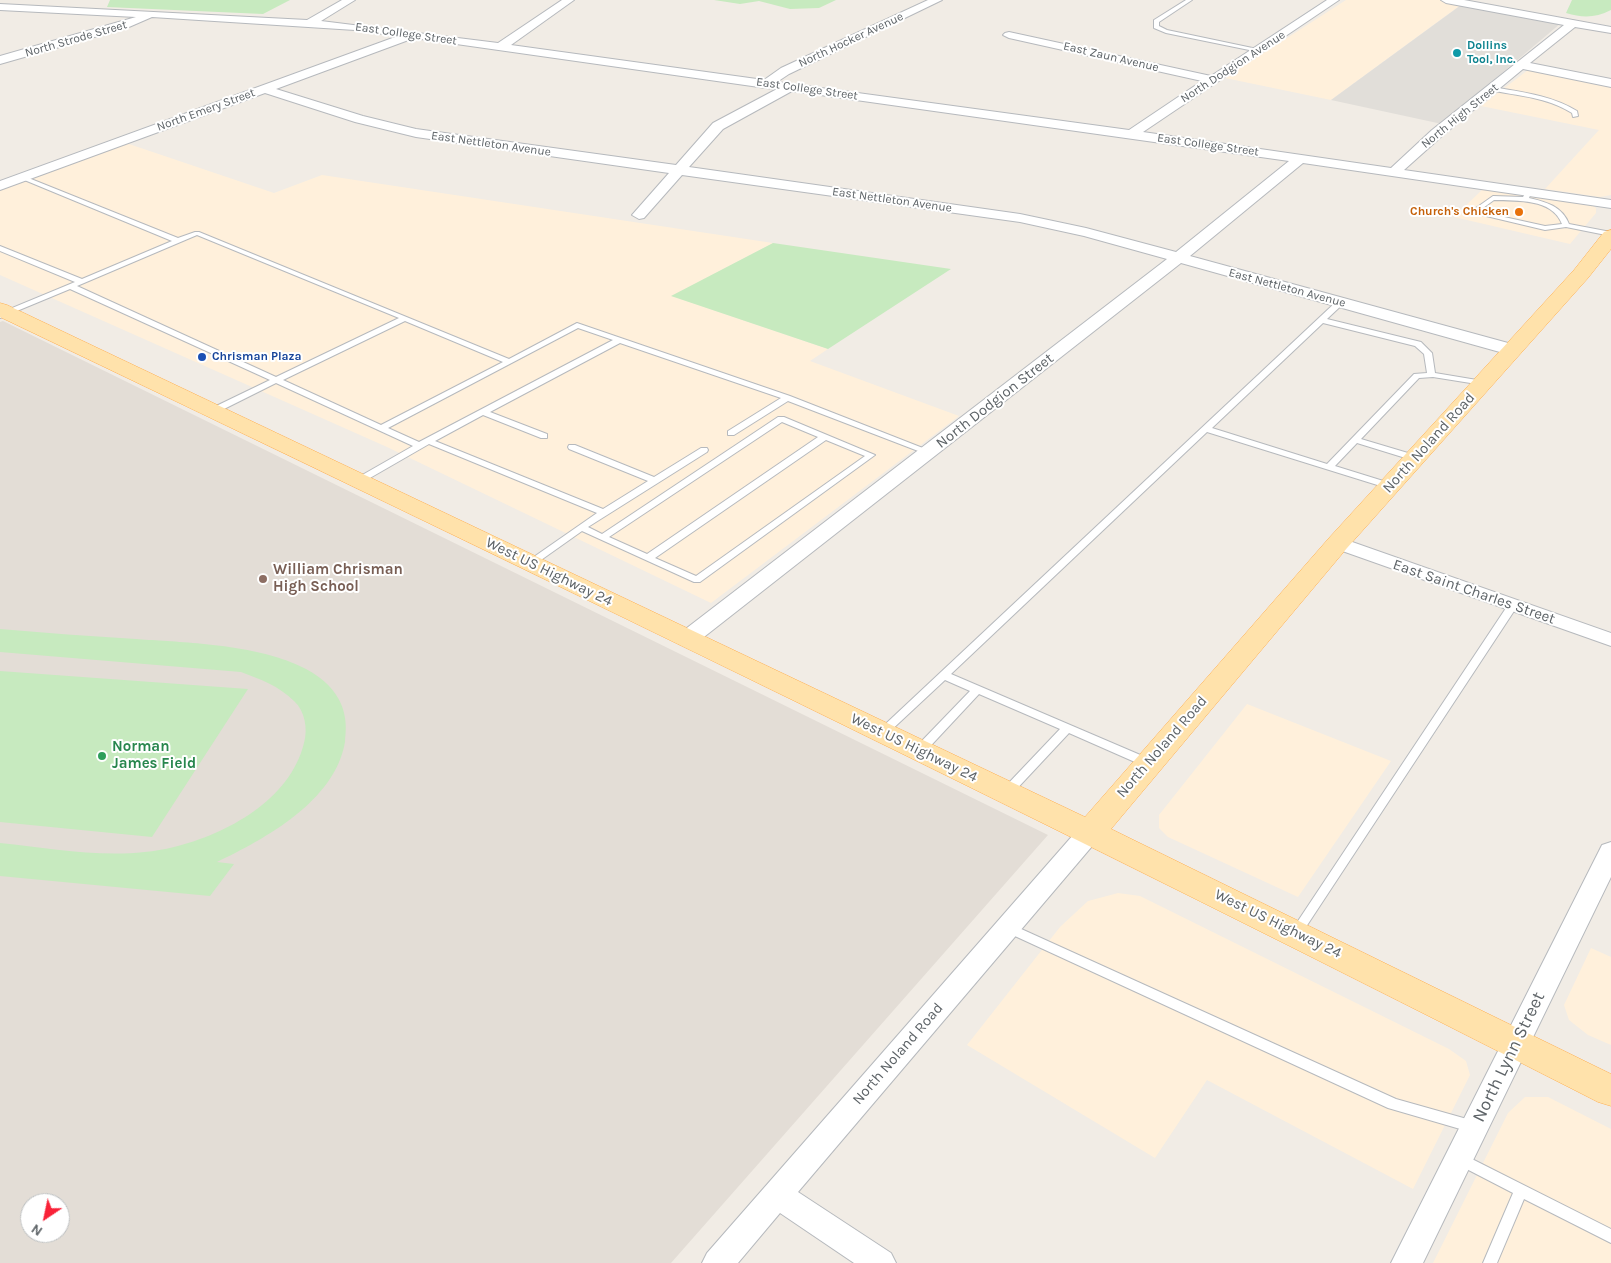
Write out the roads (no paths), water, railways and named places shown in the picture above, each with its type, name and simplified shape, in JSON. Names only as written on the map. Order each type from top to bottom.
[{"type":"main road","name":"North Noland Road","points":[[1090,832],[1338,543],[1581,274],[1611,235]]},
{"type":"main road","name":"West US Highway 24","points":[[3,313],[360,480],[1090,832],[1296,933],[1515,1045],[1611,1091]]},
{"type":"street","points":[[310,23],[350,0]]},
{"type":"street","points":[[500,47],[569,0]]},
{"type":"street","name":"North Hocker Avenue","points":[[766,84],[785,71],[937,0]]},
{"type":"street","name":"North Dodgion Avenue","points":[[1131,134],[1334,0]]},
{"type":"street","points":[[1446,0],[1611,30]]},
{"type":"street","name":"East College Street","points":[[0,7],[151,13],[310,23],[413,35],[1394,172],[1527,196],[1611,204]]},
{"type":"street","name":"North Strode Street","points":[[0,60],[125,25],[151,13]]},
{"type":"street","name":"North High Street","points":[[1394,172],[1437,133],[1573,23]]},
{"type":"street","name":"North Emery Street","points":[[0,186],[413,35]]},
{"type":"street","name":"East Zaun Avenue","points":[[1009,35],[1212,80]]},
{"type":"street","points":[[1522,65],[1611,83]]},
{"type":"street","points":[[640,215],[718,126],[790,87]]},
{"type":"street","name":"East Nettleton Avenue","points":[[264,89],[359,120],[416,133],[1020,218],[1086,232],[1513,350]]},
{"type":"street","name":"North Dodgion Street","points":[[687,639],[1178,258],[1300,159]]},
{"type":"street","name":"East Saint Charles Street","points":[[1338,543],[1611,640]]},
{"type":"street","name":"North Noland Road","points":[[718,1263],[1090,832]]},
{"type":"street","name":"North Lynn Street","points":[[1407,1263],[1611,851]]},
{"type":"street","points":[[777,1194],[880,1263]]},
{"type":"lane","points":[[1189,0],[1156,20],[1156,27],[1166,31],[1259,50]]},
{"type":"lane","points":[[1492,89],[1567,106],[1575,112],[1575,116]]},
{"type":"lane","points":[[24,178],[179,241]]},
{"type":"lane","points":[[1566,225],[1564,216],[1554,208],[1527,196],[1494,198],[1479,208],[1484,214],[1545,228],[1566,225],[1611,235]]},
{"type":"lane","points":[[3,313],[198,233],[509,362]]},
{"type":"lane","points":[[0,248],[80,282]]},
{"type":"lane","points":[[70,286],[382,428],[604,512]]},
{"type":"lane","points":[[882,733],[1340,302]]},
{"type":"lane","points":[[213,410],[405,318]]},
{"type":"lane","points":[[1321,320],[1418,344],[1428,353],[1431,375]]},
{"type":"lane","points":[[382,428],[577,325],[787,398],[929,452]]},
{"type":"lane","points":[[360,480],[424,443],[619,340]]},
{"type":"lane","points":[[1329,467],[1417,376],[1431,375],[1483,383]]},
{"type":"lane","points":[[731,433],[787,398]]},
{"type":"lane","points":[[484,412],[544,436]]},
{"type":"lane","points":[[582,528],[697,580],[871,455],[781,419],[603,537]]},
{"type":"lane","points":[[1206,429],[1390,486]]},
{"type":"lane","points":[[648,558],[824,437]]},
{"type":"lane","points":[[1355,440],[1415,458]]},
{"type":"lane","points":[[572,447],[655,481]]},
{"type":"lane","points":[[531,563],[604,512],[704,450]]},
{"type":"lane","points":[[1296,933],[1513,605]]},
{"type":"lane","points":[[943,675],[1148,763]]},
{"type":"lane","points":[[919,750],[977,690]]},
{"type":"lane","points":[[1007,792],[1067,729]]},
{"type":"lane","points":[[1008,928],[1393,1104],[1475,1127]]},
{"type":"lane","points":[[1459,1159],[1611,1236]]},
{"type":"lane","points":[[1490,1263],[1521,1190]]},
{"type":"place","name":"Dollins Tool, Inc.","points":[[1457,53]]},
{"type":"place","name":"Church's Chicken","points":[[1519,212]]},
{"type":"place","name":"Chrisman Plaza","points":[[202,357]]},
{"type":"place","name":"William Chrisman High School","points":[[263,579]]},
{"type":"place","name":"Norman James Field","points":[[102,756]]}]
